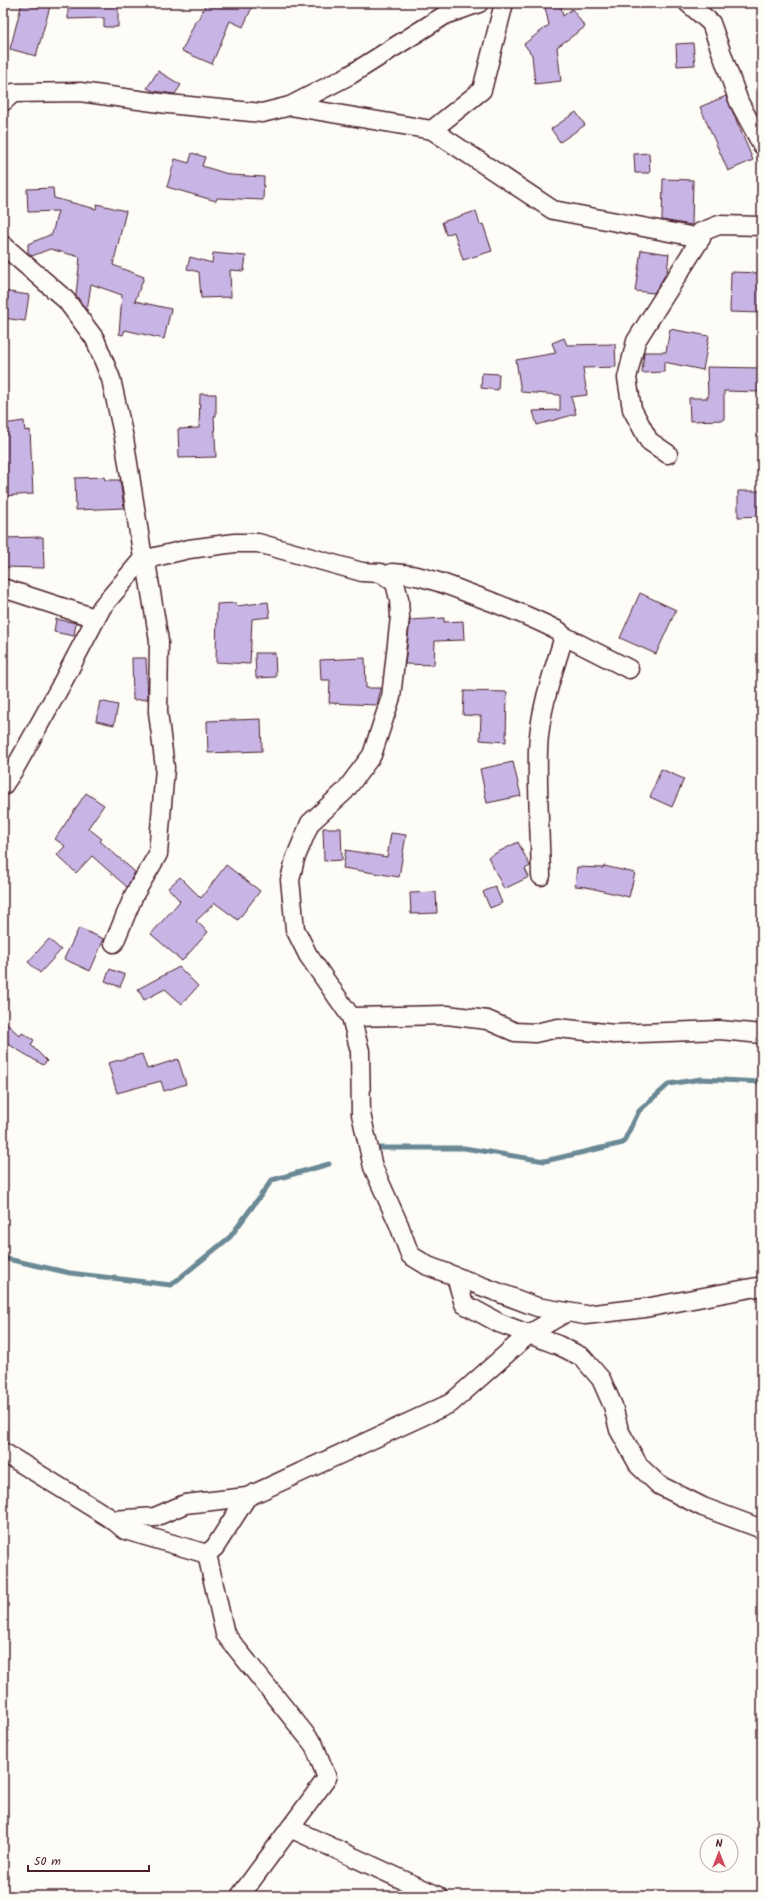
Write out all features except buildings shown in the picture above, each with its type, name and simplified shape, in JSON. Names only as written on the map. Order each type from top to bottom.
[{"type":"street","points":[[3,102],[13,93],[80,92],[168,104],[262,113],[290,106],[350,75],[445,15],[479,3]]},
{"type":"street","points":[[432,130],[482,90],[504,3]]},
{"type":"street","points":[[688,3],[711,23],[739,102],[762,145]]},
{"type":"street","points":[[290,106],[432,130],[553,210],[701,238]]},
{"type":"street","points":[[668,454],[649,441],[632,409],[627,378],[636,341],[701,238],[701,232],[719,225],[762,226]]},
{"type":"street","points":[[3,245],[66,300],[95,339],[111,379],[124,438],[142,552],[145,556],[159,641],[158,712],[165,768],[158,854],[134,895],[114,943]]},
{"type":"street","points":[[145,556],[151,558],[189,549],[235,543],[258,543],[362,572],[381,573],[395,583],[399,599],[400,616],[391,697],[372,755],[345,791],[310,823],[295,859],[290,880],[295,929],[308,955],[351,1017],[360,1051],[361,1114],[373,1167],[399,1224],[410,1255],[428,1266],[537,1307],[585,1315],[645,1308],[762,1286]]},
{"type":"street","points":[[3,786],[15,768],[60,687],[95,618],[102,607],[145,556]]},
{"type":"street","points":[[390,578],[392,574],[410,574],[428,578],[517,611],[559,631],[562,635],[629,669]]},
{"type":"street","points":[[3,588],[95,618]]},
{"type":"street","points":[[542,876],[538,749],[543,714],[551,679],[563,640],[562,635]]},
{"type":"street","points":[[351,1017],[446,1015],[487,1020],[515,1032],[535,1033],[558,1028],[614,1034],[720,1030],[762,1034]]},
{"type":"street","points":[[456,1277],[464,1304],[499,1323],[558,1345],[582,1357],[601,1379],[613,1406],[619,1430],[639,1466],[660,1485],[703,1507],[762,1529]]},
{"type":"street","points":[[113,1520],[155,1517],[185,1504],[247,1497],[450,1403],[529,1334],[567,1312]]},
{"type":"street","points":[[3,1452],[113,1520],[125,1530],[206,1554]]},
{"type":"street","points":[[206,1554],[215,1547],[247,1497]]},
{"type":"street","points":[[206,1554],[225,1634],[314,1745],[327,1778],[240,1896]]},
{"type":"street","points":[[290,1828],[438,1896]]},
{"type":"waterway","points":[[372,1148],[464,1148],[545,1161],[623,1143],[639,1111],[669,1084],[701,1079],[762,1082]]},
{"type":"waterway","points":[[3,1258],[70,1273],[171,1285],[230,1237],[272,1180],[329,1164]]}]
